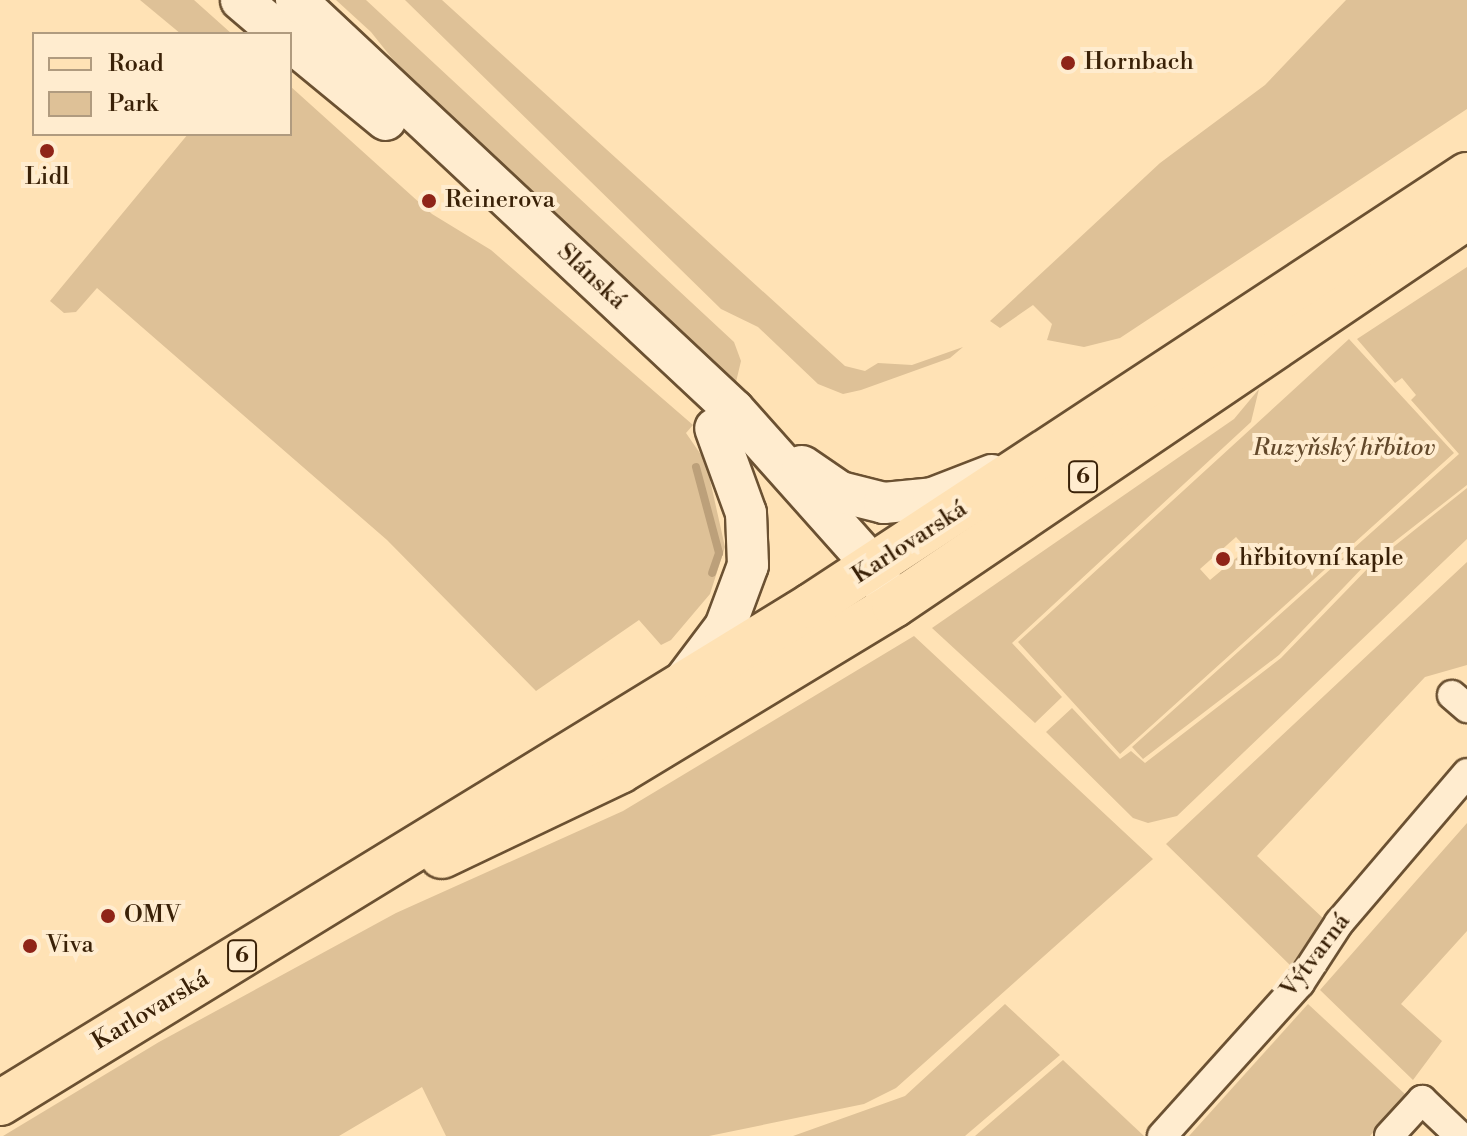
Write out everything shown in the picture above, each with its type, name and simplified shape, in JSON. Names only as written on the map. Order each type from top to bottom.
[{"type":"main road","points":[[241,0],[279,32]]},
{"type":"main road","name":"Slánská","points":[[296,0],[724,419],[894,605]]},
{"type":"main road","name":"Slánská","points":[[292,43],[367,102],[724,419]]},
{"type":"main road","name":"Karlovarská","points":[[0,1103],[343,895],[862,573],[1049,453],[1467,175]]},
{"type":"main road","name":"Karlovarská","points":[[343,895],[560,803],[894,605],[1467,217]]},
{"type":"main road","points":[[724,419],[827,484],[866,501],[933,498],[1049,453]]},
{"type":"main road","points":[[683,682],[725,627],[748,565],[746,513],[724,419]]},
{"type":"street","name":"Výtvarná","points":[[1162,1136],[1300,983],[1339,923],[1467,773]]},
{"type":"street","points":[[1389,1136],[1422,1100],[1460,1136]]},
{"type":"green space","points":[[140,0],[194,0],[230,32],[179,32]]},
{"type":"green space","points":[[336,0],[366,0],[734,342],[741,361],[736,382],[733,385],[422,96],[371,32]]},
{"type":"green space","points":[[405,0],[442,0],[845,366],[865,371],[878,363],[912,365],[963,347],[950,358],[861,390],[843,394],[818,384],[758,327],[721,309]]},
{"type":"green space","points":[[1346,0],[1467,0],[1467,109],[1120,338],[1084,347],[1047,340],[1052,324],[1033,305],[1000,328],[990,321],[1160,163],[1265,85]]},
{"type":"green space","points":[[292,88],[432,214],[491,250],[693,425],[686,433],[706,462],[725,547],[710,594],[671,640],[661,645],[639,620],[536,691],[387,540],[97,288],[76,312],[64,313],[50,301],[186,136],[292,136]]},
{"type":"green space","points":[[1467,267],[1467,485],[1367,563],[1279,655],[1143,759],[1132,747],[1459,454],[1411,400],[1416,395],[1402,378],[1395,383],[1357,339]]},
{"type":"green space","name":"Ruzyňský hřbitov","points":[[1349,339],[1454,453],[1120,754],[1018,642]],"holes":[[[1236,537],[1247,549],[1210,580],[1200,569]]]},
{"type":"green space","points":[[1259,389],[1251,422],[1012,643],[1062,697],[1035,723],[932,628],[1234,419]]},
{"type":"green space","points":[[1467,488],[1467,539],[1177,816],[1148,823],[1133,818],[1046,732],[1072,708],[1120,759],[1131,751],[1145,763],[1281,658],[1372,564]]},
{"type":"green space","points":[[1467,562],[1467,665],[1425,677],[1257,856],[1325,920],[1293,968],[1166,844]]},
{"type":"green space","points":[[914,636],[1153,859],[896,1088],[864,1104],[709,1136],[446,1136],[422,1087],[339,1136],[3,1136],[159,1042],[396,913],[623,811]]},
{"type":"green space","points":[[1467,823],[1467,931],[1401,1004],[1442,1041],[1413,1080],[1320,990]]},
{"type":"green space","points":[[1005,1004],[1060,1055],[965,1136],[793,1136],[905,1096]]},
{"type":"green space","points":[[1308,1004],[1406,1095],[1370,1136],[1189,1136]]},
{"type":"green space","points":[[1063,1060],[1144,1136],[975,1136]]},
{"type":"waterway","points":[[696,467],[719,553],[712,573]]},
{"type":"place","name":"Hornbach","points":[[1068,63]]},
{"type":"place","name":"Lidl","points":[[47,151]]},
{"type":"place","name":"Reinerova","points":[[429,201]]},
{"type":"place","name":"hřbitovní kaple","points":[[1223,559]]},
{"type":"place","name":"OMV","points":[[108,916]]},
{"type":"place","name":"Viva","points":[[30,946]]}]
